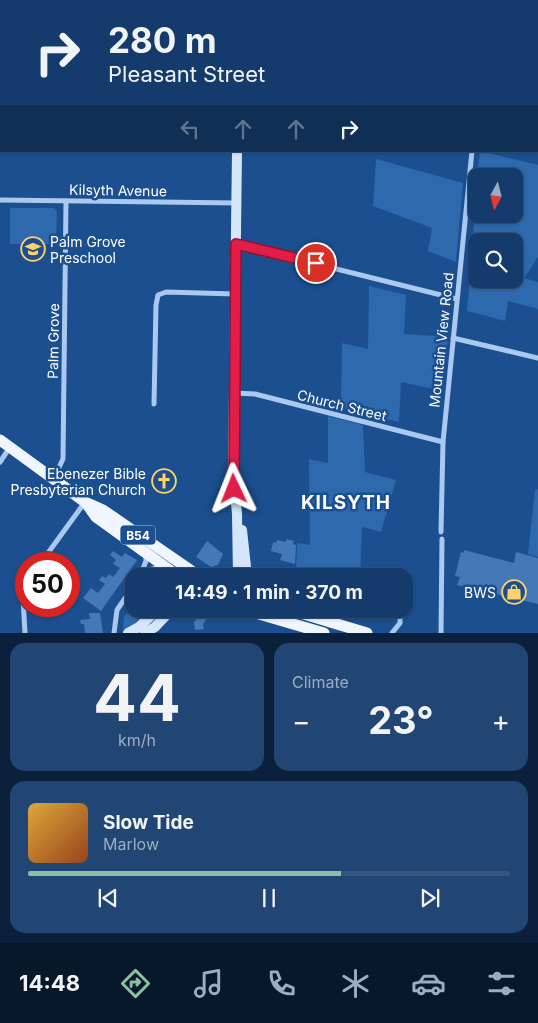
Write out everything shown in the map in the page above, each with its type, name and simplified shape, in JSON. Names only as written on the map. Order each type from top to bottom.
[{"type":"main road","points":[[237,152],[232,470],[237,514],[238,568]]},
{"type":"main road","name":"B54","points":[[0,440],[84,502],[96,516],[166,568]]},
{"type":"main road","name":"B54","points":[[84,502],[104,510],[184,568]]},
{"type":"main road","points":[[237,514],[245,539],[247,568]]},
{"type":"main road","points":[[128,633],[139,627],[148,618]]},
{"type":"main road","points":[[144,633],[155,627],[164,618]]},
{"type":"main road","points":[[273,618],[324,633]]},
{"type":"main road","points":[[317,618],[367,633]]},
{"type":"street","name":"Mountain View Road","points":[[441,532],[443,442],[472,152]]},
{"type":"street","name":"Kilsyth Avenue","points":[[0,200],[236,203]]},
{"type":"street","name":"Palm Grove","points":[[54,479],[63,459],[66,201]]},
{"type":"street","points":[[236,244],[457,299]]},
{"type":"street","points":[[154,404],[156,305],[158,295],[166,292],[235,294]]},
{"type":"street","points":[[453,338],[538,358]]},
{"type":"street","name":"Church Street","points":[[234,392],[255,394],[443,442]]},
{"type":"street","points":[[0,462],[10,447]]},
{"type":"street","points":[[49,552],[84,502]]},
{"type":"street","points":[[441,633],[442,539]]},
{"type":"street","points":[[143,568],[146,552]]},
{"type":"street","points":[[158,568],[163,566]]},
{"type":"street","points":[[114,633],[117,610],[125,599]]},
{"type":"street","points":[[24,617],[25,633]]},
{"type":"street","points":[[392,633],[400,623],[400,618]]},
{"type":"shaded area","points":[[480,152],[538,165],[538,257],[524,278],[538,282],[538,309],[508,301],[505,321],[467,311],[469,288],[523,288],[523,233],[473,233],[474,223],[523,223],[523,168],[478,168]]},
{"type":"shaded area","points":[[376,159],[463,183],[456,262],[428,251],[432,228],[373,206]]},
{"type":"shaded area","points":[[10,208],[54,208],[57,211],[56,244],[10,244]]},
{"type":"shaded area","points":[[369,286],[406,295],[404,334],[448,337],[443,391],[401,382],[399,422],[341,408],[342,343],[368,349]]},
{"type":"shaded area","points":[[328,416],[363,425],[365,472],[396,480],[381,532],[362,527],[360,568],[296,568],[297,543],[310,545],[309,459],[328,463]]},
{"type":"shaded area","points":[[538,489],[538,557],[528,554],[535,490]]},
{"type":"shaded area","points":[[125,616],[125,618],[140,618],[123,629]]},
{"type":"building","points":[[286,539],[294,541],[293,544],[296,545],[295,564],[280,560],[282,554],[271,551],[273,542],[276,543],[277,540],[286,542]]},
{"type":"building","points":[[207,541],[223,554],[218,565],[211,567],[196,557]]},
{"type":"building","points":[[464,550],[514,563],[516,552],[538,558],[538,604],[457,585],[460,577],[455,576],[461,552],[464,553]]},
{"type":"building","points":[[113,551],[122,557],[125,553],[137,560],[131,568],[125,568],[125,577],[101,611],[83,598],[91,588],[98,593],[105,584],[99,580],[102,576],[106,578],[109,574],[113,577],[120,568],[113,564],[116,560],[110,555]]},
{"type":"building","points":[[89,613],[100,613],[103,633],[85,633],[84,624],[81,624],[80,620],[90,619]]},
{"type":"building","points":[[197,618],[207,618],[203,624],[204,629],[195,630],[194,622]]},
{"type":"place","name":"Palm Grove Preschool","points":[[33,249]]},
{"type":"place","name":"Ebenezer Bible Presbyterian Church","points":[[164,481]]},
{"type":"place","name":"BWS","points":[[514,592]]},
{"type":"district","name":"KILSYTH","points":[[346,502]]},
{"type":"route","points":[[234,489],[232,470],[236,244],[316,263]]}]
